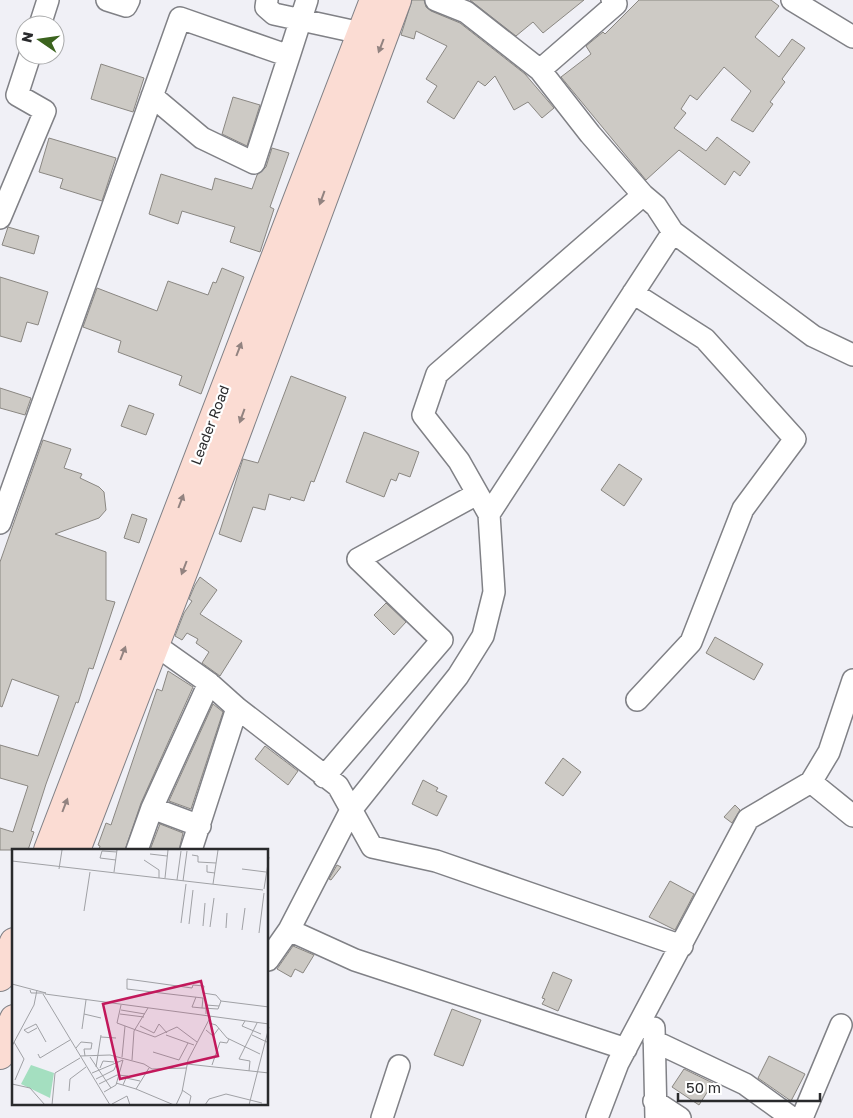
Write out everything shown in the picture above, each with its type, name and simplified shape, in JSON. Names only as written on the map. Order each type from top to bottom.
[{"type":"main road","name":"Leader Road","points":[[48,849],[374,0]]},
{"type":"main road","name":"Leader Road","points":[[76,849],[227,458],[397,0]]},
{"type":"main road","points":[[0,977],[12,947]]},
{"type":"main road","points":[[0,1055],[12,1024]]},
{"type":"street","points":[[43,15],[48,0]]},
{"type":"street","points":[[107,0],[126,6],[129,0]]},
{"type":"street","points":[[267,0],[266,8],[274,14],[304,9],[361,33]]},
{"type":"street","points":[[436,0],[471,6],[540,70],[590,134],[643,195],[656,206],[673,232],[813,336],[853,356]]},
{"type":"street","points":[[540,70],[616,4],[612,0]]},
{"type":"street","points":[[792,0],[853,37]]},
{"type":"street","points":[[152,96],[202,138],[254,163],[304,9]]},
{"type":"street","points":[[0,523],[180,18],[289,56]]},
{"type":"street","points":[[0,218],[45,111],[17,95],[27,65]]},
{"type":"street","points":[[269,959],[289,930],[351,810],[458,676],[483,636],[494,592],[489,514],[459,461],[423,414],[437,374],[643,195]]},
{"type":"street","points":[[489,514],[673,232]]},
{"type":"street","points":[[633,293],[705,339],[795,439],[742,509],[691,642],[637,700]]},
{"type":"street","points":[[324,777],[442,640],[358,559],[477,494]]},
{"type":"street","points":[[154,644],[209,683],[237,708],[338,786],[372,847],[436,861],[682,946]]},
{"type":"street","points":[[597,1118],[618,1063],[748,819],[811,782],[829,752],[853,680]]},
{"type":"street","points":[[137,849],[152,808],[209,683]]},
{"type":"street","points":[[191,849],[237,708]]},
{"type":"street","points":[[811,782],[853,816]]},
{"type":"street","points":[[152,808],[200,826]]},
{"type":"street","points":[[289,930],[354,960],[626,1049]]},
{"type":"street","points":[[654,998],[655,1109],[680,1118]]},
{"type":"street","points":[[802,1118],[841,1025]]},
{"type":"street","points":[[654,1041],[744,1084],[792,1118]]},
{"type":"street","points":[[382,1118],[399,1066]]},
{"type":"building","points":[[412,0],[424,0],[426,7],[431,11],[460,23],[525,74],[554,108],[542,118],[528,102],[514,110],[495,76],[485,86],[478,81],[454,119],[427,102],[437,86],[426,79],[447,46],[416,31],[414,39],[401,35]]},
{"type":"building","points":[[470,0],[584,0],[543,33],[533,22],[516,36]]},
{"type":"building","points":[[639,0],[771,0],[779,6],[755,37],[779,57],[792,39],[805,48],[782,79],[785,82],[770,102],[773,104],[753,132],[731,120],[751,91],[724,67],[697,100],[690,95],[681,109],[686,113],[674,128],[706,151],[717,137],[750,162],[740,176],[734,171],[725,185],[679,150],[646,180],[561,77],[591,54],[586,46],[603,32],[605,34]]},
{"type":"building","points":[[101,64],[144,78],[133,112],[91,99]]},
{"type":"building","points":[[233,97],[260,105],[247,146],[222,134]]},
{"type":"building","points":[[49,138],[116,158],[102,201],[60,188],[63,179],[39,172]]},
{"type":"building","points":[[272,148],[289,153],[270,207],[274,209],[260,252],[230,242],[235,227],[182,211],[178,224],[149,214],[161,174],[212,190],[215,178],[252,189],[257,175],[266,167]]},
{"type":"building","points":[[8,227],[39,236],[34,254],[2,245]]},
{"type":"building","points":[[222,268],[244,277],[201,394],[179,385],[182,376],[118,352],[121,341],[83,327],[97,288],[157,311],[168,281],[208,295],[213,282],[216,283]]},
{"type":"building","points":[[0,277],[48,292],[38,325],[27,322],[21,342],[0,336]]},
{"type":"building","points":[[291,376],[346,397],[314,482],[311,481],[304,501],[291,497],[290,500],[269,494],[265,510],[253,507],[241,542],[219,534],[243,459],[258,463]]},
{"type":"building","points":[[0,388],[31,398],[25,415],[0,408]]},
{"type":"building","points":[[129,405],[154,414],[146,435],[121,426]]},
{"type":"building","points":[[364,432],[419,452],[410,477],[399,473],[396,481],[391,479],[384,497],[346,482]]},
{"type":"building","points":[[43,440],[71,449],[64,468],[82,474],[80,478],[99,487],[104,492],[106,510],[99,518],[55,534],[106,552],[106,600],[115,602],[93,669],[89,668],[78,703],[76,702],[46,784],[31,831],[34,832],[28,849],[0,850],[0,828],[13,832],[28,786],[0,778],[0,745],[38,756],[59,696],[12,679],[2,707],[0,706],[0,562]]},
{"type":"building","points":[[619,464],[642,479],[624,506],[601,490]]},
{"type":"building","points":[[132,514],[147,519],[139,543],[124,538]]},
{"type":"building","points":[[200,577],[217,590],[200,614],[242,641],[220,676],[202,663],[209,652],[196,643],[198,639],[187,633],[182,640],[175,636],[184,613],[192,601],[189,599]]},
{"type":"building","points":[[386,603],[406,622],[394,635],[374,615]]},
{"type":"building","points":[[715,637],[763,664],[754,680],[706,653]]},
{"type":"building","points":[[168,671],[193,687],[141,803],[125,849],[99,849],[100,846],[98,845],[106,823],[111,825],[157,689],[162,691]]},
{"type":"building","points":[[213,704],[223,712],[191,809],[169,801]]},
{"type":"building","points":[[265,746],[298,771],[288,785],[255,759]]},
{"type":"building","points":[[563,758],[581,772],[563,796],[545,783]]},
{"type":"building","points":[[423,780],[438,788],[436,791],[447,796],[437,816],[412,804]]},
{"type":"building","points":[[735,805],[740,810],[732,823],[724,817]]},
{"type":"building","points":[[160,824],[183,833],[179,849],[150,849]]},
{"type":"building","points":[[337,865],[341,867],[331,880],[329,879]]},
{"type":"building","points":[[670,881],[694,894],[675,930],[649,917]]},
{"type":"building","points":[[293,946],[314,955],[303,973],[295,969],[291,977],[277,969]]},
{"type":"building","points":[[553,972],[572,980],[558,1011],[542,1004],[545,999],[542,998]]},
{"type":"building","points":[[452,1009],[481,1020],[463,1066],[434,1055]]},
{"type":"building","points":[[769,1056],[805,1074],[791,1101],[758,1078]]},
{"type":"building","points":[[684,1069],[713,1083],[699,1105],[672,1087]]}]
